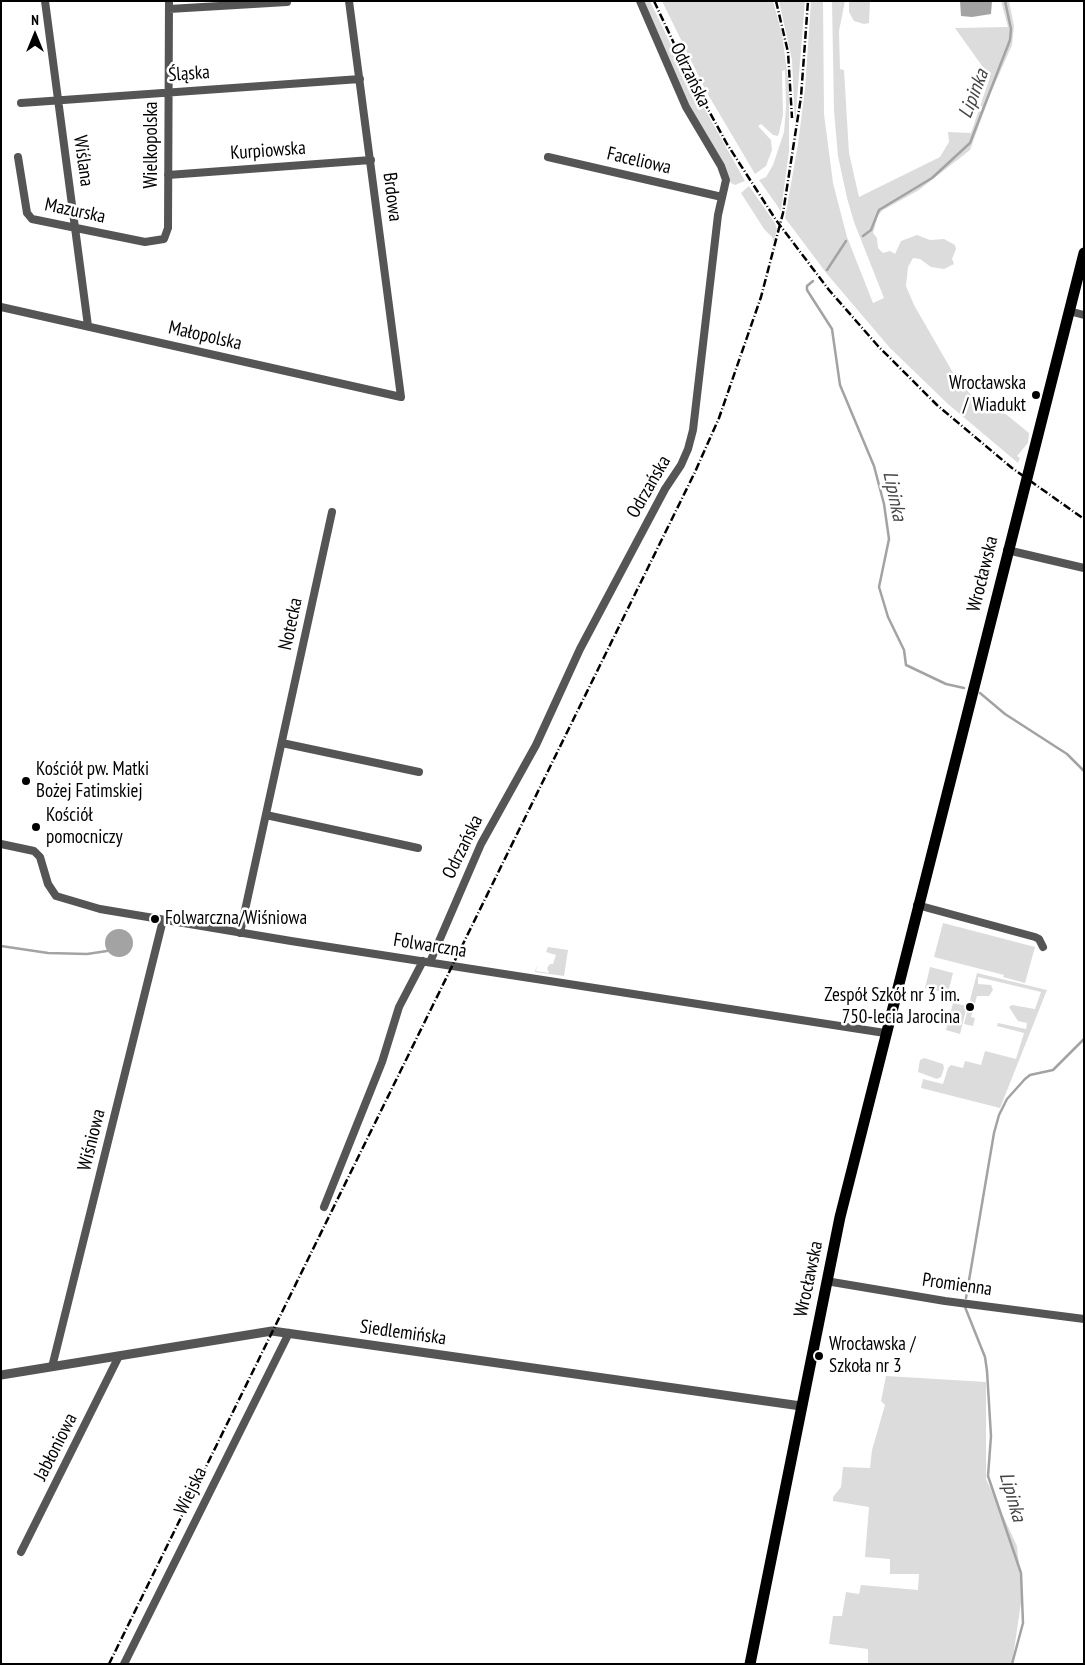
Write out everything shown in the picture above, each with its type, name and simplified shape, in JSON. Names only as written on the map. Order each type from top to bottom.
[{"type":"main road","name":"Wrocławska","points":[[750,1664],[826,1281],[917,905],[1084,252]]},
{"type":"street","name":"Wiślana","points":[[45,1],[88,326]]},
{"type":"street","name":"Brdowa","points":[[350,1],[401,397]]},
{"type":"street","name":"Odrzańska","points":[[324,1207],[382,1062],[399,1007],[426,962],[481,844],[536,745],[580,649],[688,449],[693,430],[722,197],[726,180],[721,166],[686,107],[640,1]]},
{"type":"street","points":[[169,5],[288,2]]},
{"type":"street","name":"Wielkopolska","points":[[168,228],[169,5]]},
{"type":"street","name":"Śląska","points":[[21,103],[360,79]]},
{"type":"street","name":"Mazurska","points":[[18,157],[27,213],[32,219],[145,242],[164,239],[168,228]]},
{"type":"street","name":"Faceliowa","points":[[548,157],[722,197]]},
{"type":"street","name":"Kurpiowska","points":[[168,175],[371,160]]},
{"type":"street","name":"Małopolska","points":[[1,308],[401,397]]},
{"type":"street","points":[[1069,311],[1084,315]]},
{"type":"street","name":"Notecka","points":[[240,932],[332,512]]},
{"type":"street","points":[[1007,550],[1084,568]]},
{"type":"street","points":[[282,742],[419,772]]},
{"type":"street","points":[[266,815],[418,848]]},
{"type":"street","name":"Folwarczna","points":[[1,844],[34,851],[40,857],[48,884],[56,896],[100,909],[885,1033]]},
{"type":"street","points":[[917,905],[1035,937],[1039,939],[1043,947]]},
{"type":"street","name":"Wiśniowa","points":[[52,1367],[163,920]]},
{"type":"street","name":"Promienna","points":[[826,1281],[936,1299],[1084,1319]]},
{"type":"street","name":"Siedlemińska","points":[[1,1375],[264,1332],[288,1333],[801,1406]]},
{"type":"street","name":"Wiejska","points":[[124,1664],[288,1333]]},
{"type":"street","name":"Jabłoniowa","points":[[21,1552],[119,1356]]},
{"type":"shaded area","points":[[642,1],[650,1],[683,70],[745,181],[735,185],[731,183],[689,106]]},
{"type":"shaded area","points":[[662,1],[773,1],[782,34],[789,86],[789,151],[781,211],[759,180],[766,177],[773,165],[784,132],[786,108],[785,70],[782,71],[783,115],[779,133],[778,136],[773,135],[761,124],[758,126],[771,140],[772,150],[766,166],[755,174],[706,91]]},
{"type":"shaded area","points":[[779,1],[805,1],[795,124],[792,60]]},
{"type":"shaded area","points":[[811,1],[823,1],[824,114],[833,183],[847,237],[873,303],[884,298],[854,222],[838,156],[834,111],[832,1],[845,1],[839,31],[840,69],[844,70],[849,153],[859,197],[940,157],[949,142],[948,132],[971,133],[990,77],[955,28],[1008,27],[1001,1],[1009,1],[1014,26],[1012,45],[990,95],[970,150],[919,190],[883,210],[878,215],[873,233],[877,238],[878,248],[883,253],[890,251],[895,254],[901,241],[917,235],[930,240],[944,239],[955,245],[956,249],[952,259],[954,264],[944,269],[931,267],[920,259],[913,258],[908,267],[906,286],[914,305],[956,378],[973,397],[996,406],[1029,433],[1028,443],[1017,456],[1020,458],[1018,463],[948,404],[890,348],[827,274],[785,218],[798,144],[805,89]]},
{"type":"shaded area","points":[[849,1],[870,1],[869,23],[864,24],[854,21],[849,12]]},
{"type":"shaded area","points":[[960,1],[992,1],[991,14],[972,17],[961,16]]},
{"type":"shaded area","points":[[749,186],[775,223],[777,229],[774,242],[741,193]]},
{"type":"shaded area","points":[[943,923],[1035,947],[1025,983],[1003,977],[1004,975],[934,957]]},
{"type":"shaded area","points":[[119,929],[129,933],[133,943],[129,953],[119,957],[109,953],[105,943],[109,933]]},
{"type":"shaded area","points":[[548,947],[568,950],[564,976],[535,972],[537,966],[536,971],[549,973],[547,968],[550,964],[553,964],[556,955],[546,952]]},
{"type":"shaded area","points":[[930,967],[953,973],[948,993],[925,988]]},
{"type":"shaded area","points":[[977,973],[1047,990],[1000,1108],[921,1088],[923,1079],[943,1084],[948,1068],[951,1065],[963,1068],[965,1061],[981,1065],[985,1051],[1016,1059],[1024,1033],[997,1026],[998,1023],[1026,1029],[1027,1023],[1018,1021],[1009,1007],[1012,1005],[1035,1009],[1041,992],[978,977],[978,984],[991,985],[993,990],[989,996],[977,996],[971,1017],[975,1018],[973,1026],[964,1024]]},
{"type":"shaded area","points":[[953,1003],[967,1006],[960,1034],[946,1030]]},
{"type":"shaded area","points":[[924,1058],[943,1064],[944,1068],[941,1077],[937,1079],[918,1072],[920,1060]]},
{"type":"shaded area","points":[[886,1376],[986,1382],[986,1479],[1017,1546],[1022,1596],[1012,1664],[868,1664],[868,1649],[829,1644],[833,1616],[842,1616],[846,1592],[859,1594],[861,1585],[918,1590],[919,1574],[890,1574],[890,1559],[865,1557],[869,1507],[833,1501],[833,1497],[841,1487],[843,1467],[870,1468],[872,1450],[885,1405],[881,1401]]},
{"type":"waterway","name":"Lipinka","points":[[863,236],[871,230],[879,210],[932,178],[970,143],[1010,40],[1011,29],[1005,1]]},
{"type":"waterway","name":"Lipinka","points":[[827,270],[846,241]]},
{"type":"waterway","name":"Lipinka","points":[[813,281],[807,286],[807,290],[832,329],[840,385],[874,466],[884,504],[889,539],[879,587],[888,617],[904,650],[906,665],[946,684],[964,688]]},
{"type":"waterway","name":"Lipinka","points":[[980,693],[1005,714],[1067,754],[1084,771]]},
{"type":"waterway","points":[[1,946],[48,953],[87,954],[107,951]]},
{"type":"waterway","name":"Lipinka","points":[[966,1298],[994,1133],[999,1115],[1007,1099],[1025,1079],[1030,1075],[1053,1070],[1084,1039]]},
{"type":"waterway","name":"Lipinka","points":[[965,1307],[985,1357],[987,1371],[991,1436],[988,1476],[1021,1573],[1023,1623],[1012,1664]]},
{"type":"railway","points":[[654,1],[686,69],[727,144],[776,220],[829,290],[878,346],[937,405],[1012,468],[1084,519]]},
{"type":"railway","points":[[776,1],[788,52],[792,118]]},
{"type":"railway","points":[[109,1664],[695,472],[719,418],[761,297],[783,213],[801,97],[808,1]]},
{"type":"place","name":"Wrocławska / Wiadukt","points":[[1036,395]]},
{"type":"place","name":"Kościół pw. Matki Bożej Fatimskiej","points":[[26,781]]},
{"type":"place","name":"Kościół pomocniczy","points":[[36,827]]},
{"type":"place","name":"Folwarczna/Wiśniowa","points":[[155,919]]},
{"type":"place","name":"Zespół Szkół nr 3 im. 750-lecia Jarocina","points":[[970,1007]]},
{"type":"place","name":"Wrocławska / Szkoła nr 3","points":[[819,1356]]}]
